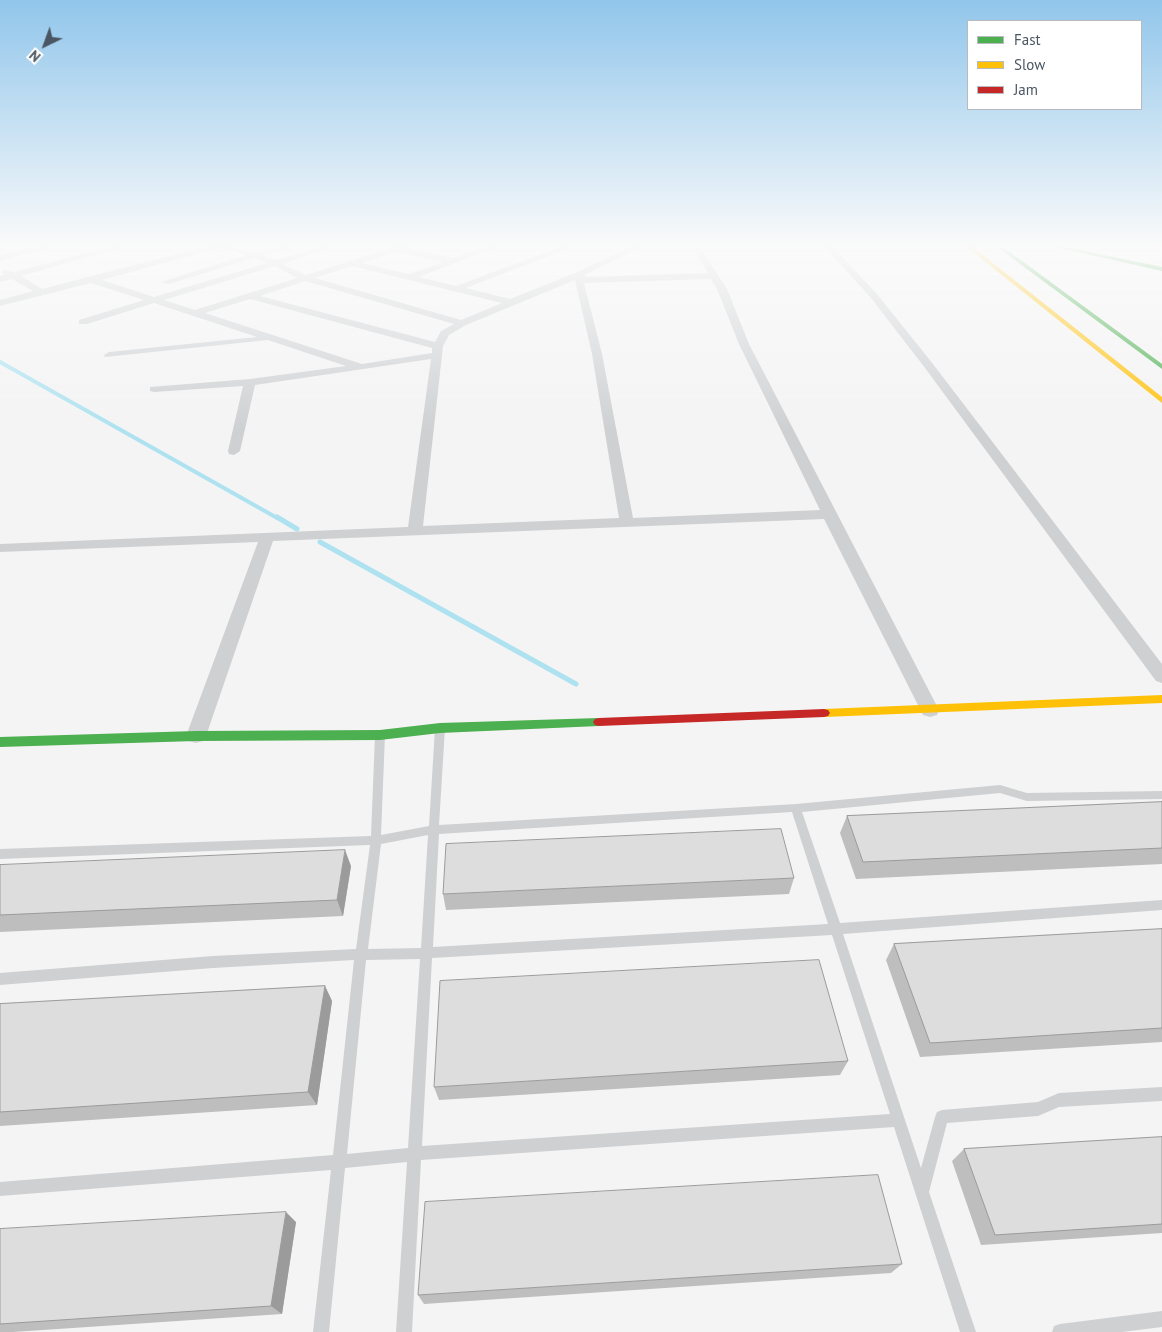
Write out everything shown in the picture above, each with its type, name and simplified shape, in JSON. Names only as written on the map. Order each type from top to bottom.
[{"type":"main road","points":[[1044,306],[1162,401]]},
{"type":"main road","points":[[1053,306],[1162,392]]},
{"type":"main road","points":[[1068,306],[1162,378]]},
{"type":"main road","points":[[1080,306],[1162,367]]},
{"type":"main road","points":[[0,742],[196,736],[380,735],[440,728],[930,710],[1162,698]]},
{"type":"street","points":[[83,322],[134,306]]},
{"type":"street","points":[[174,306],[361,367]]},
{"type":"street","points":[[196,313],[218,306]]},
{"type":"street","points":[[285,306],[438,350]]},
{"type":"street","points":[[404,306],[462,323]]},
{"type":"street","points":[[415,531],[438,350],[445,333],[500,306]]},
{"type":"street","points":[[585,306],[597,354],[627,523]]},
{"type":"street","points":[[729,306],[744,344],[831,514],[894,643],[930,710]]},
{"type":"street","points":[[882,306],[930,366],[1162,677]]},
{"type":"street","points":[[109,355],[272,338]]},
{"type":"street","points":[[154,390],[250,382],[361,367],[438,350]]},
{"type":"street","points":[[234,451],[250,382]]},
{"type":"street","points":[[0,548],[831,514]]},
{"type":"street","points":[[196,736],[267,538]]},
{"type":"lane","points":[[404,1332],[440,728]]},
{"type":"lane","points":[[321,1332],[361,954],[376,840],[380,735]]},
{"type":"lane","points":[[0,854],[376,840],[434,830],[796,808],[1000,789],[1027,797],[1162,795]]},
{"type":"lane","points":[[796,808],[968,1332]]},
{"type":"lane","points":[[0,979],[142,966],[361,954],[427,953],[836,929],[1162,904]]},
{"type":"lane","points":[[922,1192],[942,1117],[1038,1109],[1059,1100],[1162,1094]]},
{"type":"lane","points":[[0,1189],[338,1162],[414,1154],[898,1120]]},
{"type":"lane","points":[[1060,1332],[1162,1319]]},
{"type":"building","points":[[1162,802],[1162,848],[863,862],[847,816]]},
{"type":"building","points":[[781,829],[794,878],[443,894],[446,844]]},
{"type":"building","points":[[345,850],[337,900],[0,915],[0,865]]},
{"type":"building","points":[[1162,929],[1162,1028],[930,1043],[894,944]]},
{"type":"building","points":[[819,960],[848,1061],[434,1087],[440,981]]},
{"type":"building","points":[[325,986],[308,1092],[0,1112],[0,1004]]},
{"type":"building","points":[[1162,1137],[1162,1224],[995,1235],[964,1149]]},
{"type":"building","points":[[878,1175],[902,1264],[418,1295],[425,1202]]},
{"type":"building","points":[[286,1212],[271,1306],[0,1324],[0,1229]]},
{"type":"waterway","points":[[2,363],[0,362],[279,519]]},
{"type":"waterway","points":[[277,517],[297,529]]},
{"type":"waterway","points":[[320,542],[576,684]]},
{"type":"traffic: fast","points":[[1080,306],[1162,367]]},
{"type":"traffic: fast","points":[[0,742],[196,736],[380,735],[440,728],[599,722]]},
{"type":"traffic: slow","points":[[1044,306],[1162,401]]},
{"type":"traffic: slow","points":[[824,713],[1162,699]]},
{"type":"traffic: jam","points":[[599,722],[824,713]]}]
